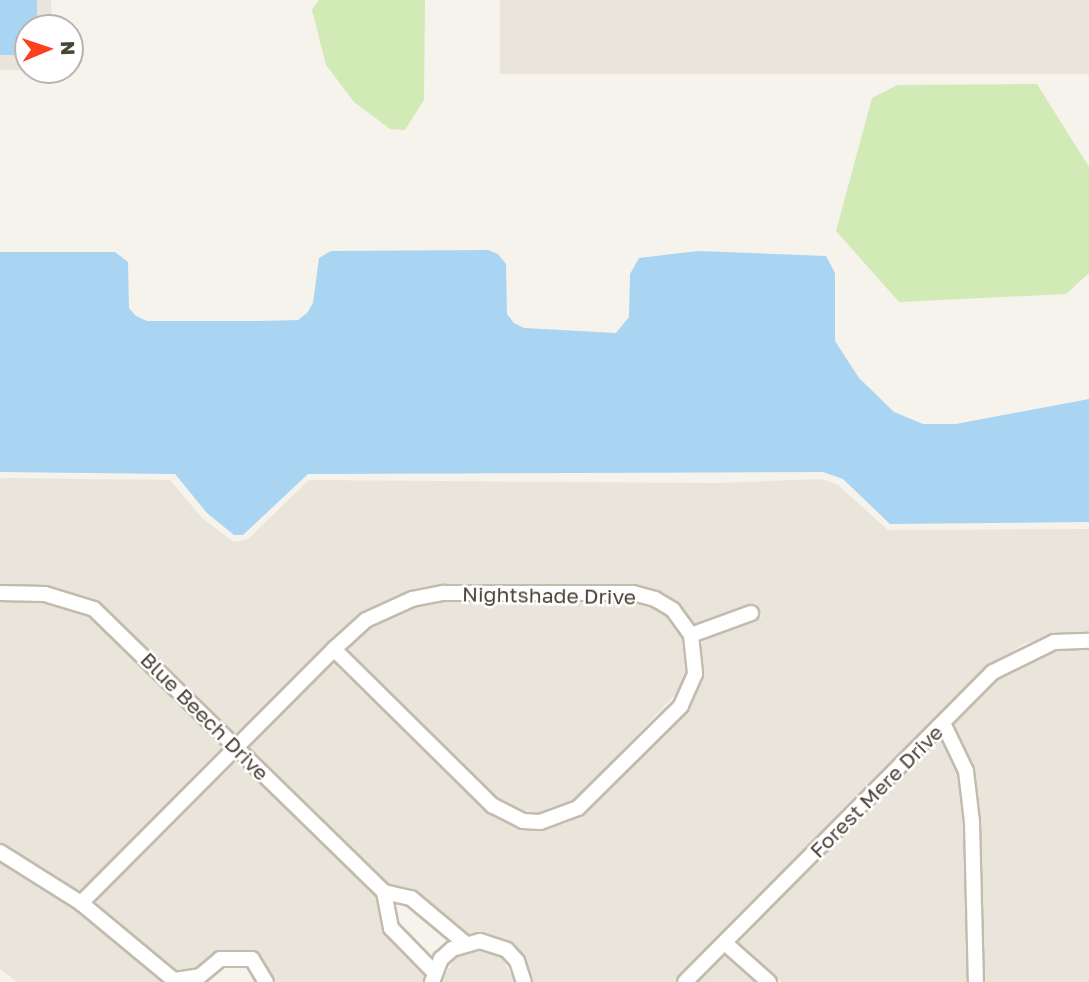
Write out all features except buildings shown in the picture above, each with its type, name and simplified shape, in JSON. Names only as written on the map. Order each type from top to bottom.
[{"type":"street","name":"Blue Beech Drive","points":[[0,593],[45,594],[94,609],[384,892],[411,898],[465,943]]},
{"type":"street","name":"Nightshade Drive","points":[[81,903],[334,649],[366,620],[412,599],[444,593],[633,593],[673,610],[691,635]]},
{"type":"street","points":[[334,649],[493,806],[523,821],[540,822],[578,808],[681,706],[695,674],[691,635],[751,613]]},
{"type":"street","name":"Forest Mere Drive","points":[[685,982],[993,672],[1029,650],[1054,642],[1089,641]]},
{"type":"street","points":[[943,723],[966,771],[972,822],[976,982]]},
{"type":"street","points":[[0,852],[81,903],[175,981],[200,976],[220,959],[252,959],[267,982]]},
{"type":"street","points":[[384,892],[391,928],[433,977],[446,954],[465,943],[494,943],[507,950],[517,961],[524,982]]},
{"type":"street","points":[[725,943],[769,982]]},
{"type":"shaded area","points":[[0,0],[51,0],[52,14],[14,14],[14,70],[0,70]]},
{"type":"shaded area","points":[[500,0],[1089,0],[1089,74],[500,74]]},
{"type":"shaded area","points":[[0,478],[170,480],[202,518],[234,542],[248,539],[309,480],[715,483],[822,479],[838,485],[888,530],[1089,529],[1089,633],[1054,634],[1024,644],[987,667],[674,982],[533,982],[525,958],[513,946],[496,936],[468,934],[417,892],[387,884],[249,748],[335,661],[487,812],[522,829],[564,824],[585,813],[687,711],[703,676],[701,640],[762,617],[756,603],[694,626],[677,604],[657,592],[634,586],[444,585],[410,591],[360,615],[238,737],[100,603],[48,587],[0,586]]},
{"type":"shaded area","points":[[0,601],[43,602],[89,615],[226,748],[80,893],[0,843]]},
{"type":"shaded area","points":[[445,601],[632,601],[651,606],[666,616],[683,639],[687,657],[682,688],[573,802],[540,814],[509,808],[346,649],[372,626],[415,606]]},
{"type":"shaded area","points":[[1056,649],[1089,649],[1089,982],[985,982],[981,822],[974,770],[953,725],[999,678]]},
{"type":"shaded area","points":[[940,737],[957,773],[964,823],[970,974],[967,982],[782,982],[737,943]]},
{"type":"shaded area","points":[[238,760],[375,895],[383,930],[425,974],[423,982],[276,982],[260,955],[252,952],[220,951],[195,969],[178,972],[94,903]]},
{"type":"shaded area","points":[[0,861],[76,909],[164,982],[17,982],[0,969]]},
{"type":"shaded area","points":[[479,948],[501,956],[515,982],[441,982],[457,955]]},
{"type":"shaded area","points":[[725,954],[757,982],[697,982]]},
{"type":"green space","points":[[319,0],[425,0],[424,100],[405,130],[390,129],[354,102],[326,65],[312,10]]},
{"type":"green space","points":[[1037,84],[1089,167],[1089,273],[1066,294],[899,302],[836,231],[872,98],[897,85]]},
{"type":"water","points":[[0,0],[37,0],[37,14],[14,14],[14,55],[0,55]]},
{"type":"water","points":[[488,250],[498,254],[506,264],[507,314],[514,323],[524,328],[616,333],[629,317],[630,274],[639,258],[698,251],[826,256],[835,273],[835,341],[859,378],[894,412],[923,424],[956,424],[1089,399],[1089,522],[890,524],[843,479],[823,472],[308,474],[243,535],[234,535],[207,513],[175,474],[0,472],[0,252],[115,252],[128,262],[129,308],[136,316],[147,321],[260,321],[298,320],[307,313],[313,303],[319,258],[331,251]]}]
